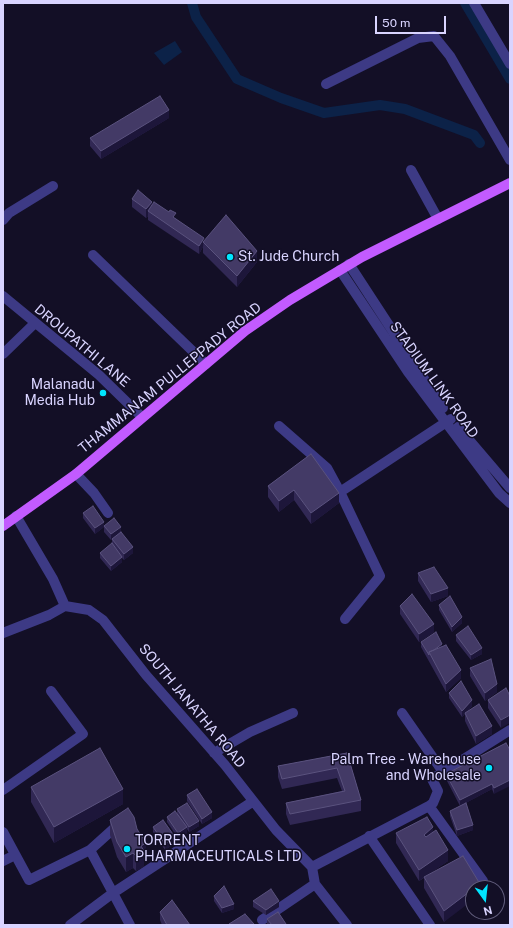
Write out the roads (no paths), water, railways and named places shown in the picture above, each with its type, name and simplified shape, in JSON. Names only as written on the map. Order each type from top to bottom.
[{"type":"main road","name":"THAMMANAM PULLEPPADY ROAD","points":[[3,526],[76,474],[245,331],[290,300],[345,267],[510,183]]},
{"type":"street","points":[[474,3],[510,64]]},
{"type":"street","points":[[326,84],[418,38],[434,36],[450,56],[510,160]]},
{"type":"street","points":[[411,170],[438,219]]},
{"type":"street","points":[[3,220],[9,213],[53,186]]},
{"type":"street","points":[[93,255],[206,364]]},
{"type":"street","name":"STADIUM LINK ROAD","points":[[345,267],[408,372],[449,421],[510,488]]},
{"type":"street","name":"DROUPATHI LANE","points":[[3,296],[34,324],[99,375],[142,417]]},
{"type":"street","points":[[3,354],[34,324]]},
{"type":"street","points":[[340,492],[449,421]]},
{"type":"street","name":"STADIUM LINK ROAD","points":[[449,421],[499,493],[510,502]]},
{"type":"street","points":[[280,426],[326,468],[340,492],[380,576],[344,619]]},
{"type":"street","points":[[76,474],[94,493],[108,513]]},
{"type":"street","points":[[3,633],[49,615],[65,606],[53,579],[16,516]]},
{"type":"street","name":"SOUTH JANATHA ROAD","points":[[65,606],[89,610],[103,620],[146,675],[214,753],[252,802],[312,867]]},
{"type":"street","points":[[3,790],[83,734],[51,691]]},
{"type":"street","points":[[214,753],[250,732],[293,713]]},
{"type":"street","points":[[402,713],[443,772]]},
{"type":"street","points":[[343,924],[315,884],[312,867],[429,806],[433,803],[438,791],[432,779],[510,730]]},
{"type":"street","points":[[70,925],[113,893],[252,802]]},
{"type":"street","points":[[429,806],[482,880]]},
{"type":"street","points":[[3,832],[29,880],[90,850],[130,815]]},
{"type":"street","points":[[369,836],[430,925]]},
{"type":"street","points":[[90,850],[130,925]]},
{"type":"street","points":[[3,861],[15,855]]},
{"type":"street","points":[[262,920],[315,884]]},
{"type":"water","points":[[175,41],[182,52],[164,65],[154,53]]},
{"type":"waterway","points":[[192,3],[196,17],[237,79],[281,98],[324,113],[380,105],[405,109],[474,135],[480,143]]},
{"type":"waterway","points":[[465,3],[510,79]]},
{"type":"place","name":"St. Jude Church","points":[[230,257]]},
{"type":"place","name":"Malanadu Media Hub","points":[[103,393]]},
{"type":"place","name":"Palm Tree - Warehouse and Wholesale","points":[[489,768]]},
{"type":"place","name":"TORRENT PHARMACEUTICALS LTD","points":[[127,849]]}]
